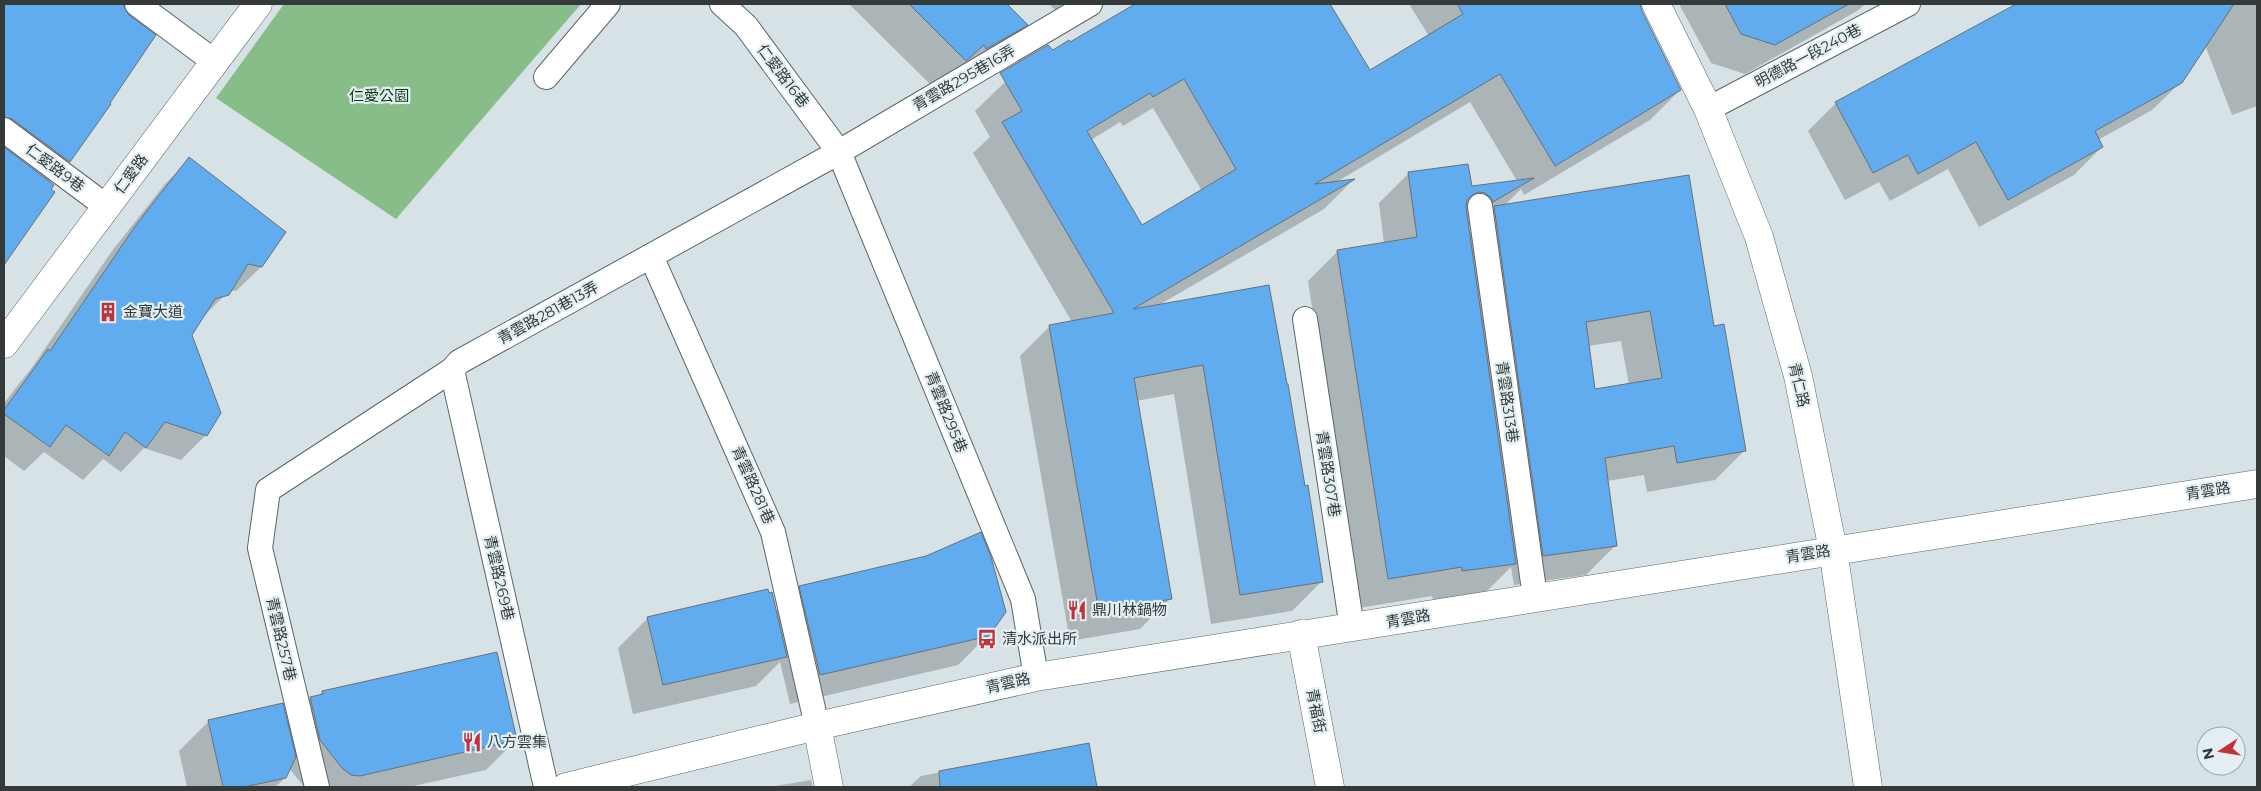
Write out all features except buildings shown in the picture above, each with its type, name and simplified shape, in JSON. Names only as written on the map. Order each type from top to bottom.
[{"type":"street","name":"仁愛路","points":[[4,344],[258,4]]},
{"type":"street","name":"青仁路","points":[[1656,4],[1708,109],[1759,237],[1798,376],[1833,550],[1868,787]]},
{"type":"street","name":"青雲路","points":[[566,787],[817,726],[1036,677],[2257,484]]},
{"type":"street","name":"青福街","points":[[1301,634],[1330,787]]},
{"type":"street","points":[[817,726],[829,787]]},
{"type":"lane","points":[[137,4],[216,62]]},
{"type":"lane","points":[[546,77],[608,4]]},
{"type":"lane","name":"仁愛路16巷","points":[[722,4],[746,26],[839,152]]},
{"type":"lane","name":"青雲路295巷16弄","points":[[839,152],[1090,4]]},
{"type":"lane","name":"明德路一段240巷","points":[[1708,109],[1908,4]]},
{"type":"lane","name":"仁愛路9巷","points":[[4,130],[107,207]]},
{"type":"lane","name":"青雲路281巷13弄","points":[[268,490],[452,370],[459,362],[839,152]]},
{"type":"lane","name":"青雲路295巷","points":[[839,152],[1023,599],[1036,677]]},
{"type":"lane","name":"青雲路313巷","points":[[1480,206],[1535,597]]},
{"type":"lane","name":"青雲路281巷","points":[[651,256],[774,532],[817,726]]},
{"type":"lane","name":"青雲路307巷","points":[[1305,319],[1352,628]]},
{"type":"lane","name":"青雲路269巷","points":[[452,370],[546,787]]},
{"type":"lane","name":"青雲路257巷","points":[[268,490],[260,548],[316,787]]},
{"type":"green space","name":"仁愛公園","points":[[284,4],[581,4],[396,219],[216,98]]},
{"type":"place","name":"金寶大道","points":[[108,312]]},
{"type":"place","name":"鼎川林鍋物","points":[[1077,610]]},
{"type":"place","name":"清水派出所","points":[[987,639]]},
{"type":"place","name":"八方雲集","points":[[472,742]]}]
